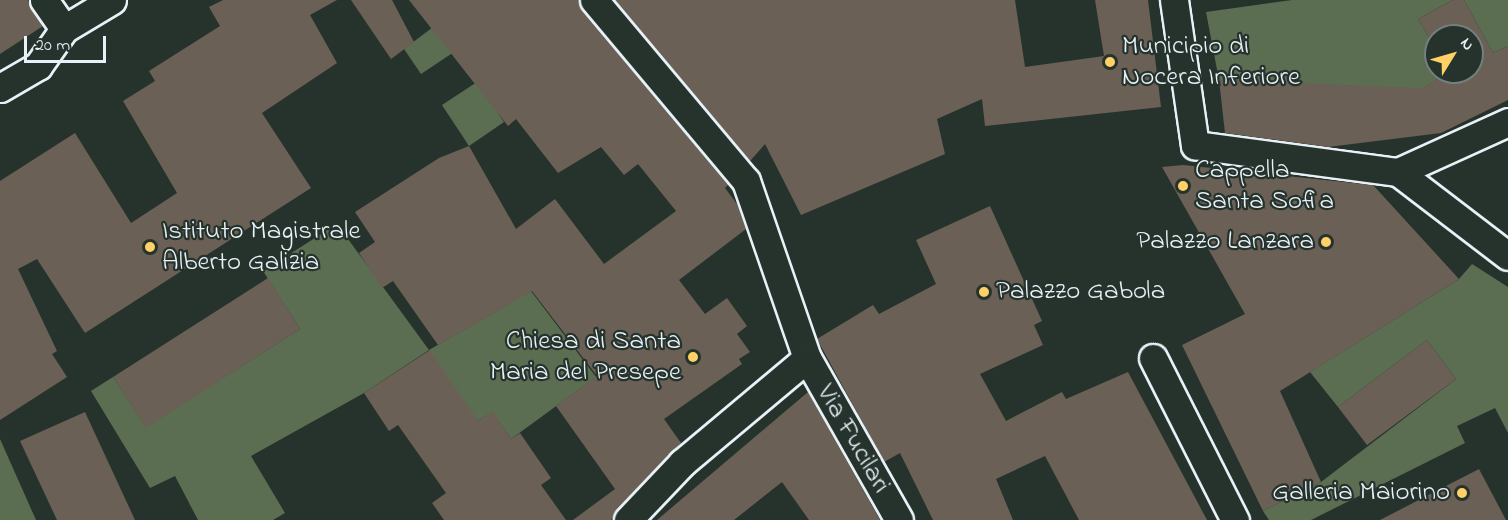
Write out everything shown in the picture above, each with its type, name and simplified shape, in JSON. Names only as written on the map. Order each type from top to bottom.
[{"type":"street","points":[[44,0],[64,29]]},
{"type":"street","points":[[0,87],[39,66],[64,29],[112,0]]},
{"type":"street","name":"Via Fucilari","points":[[594,0],[746,181],[807,358],[899,520]]},
{"type":"street","points":[[1174,0],[1195,145],[1398,172],[1508,256]]},
{"type":"street","points":[[1398,172],[1508,123]]},
{"type":"street","points":[[628,520],[682,463],[807,358]]},
{"type":"street","points":[[1153,358],[1235,520]]},
{"type":"green space","points":[[1292,0],[1453,0],[1418,19],[1424,29],[1424,84],[1429,84],[1421,89],[1219,80],[1206,12]]},
{"type":"green space","points":[[1464,0],[1508,0],[1508,46],[1493,53],[1484,37],[1484,24],[1477,24]]},
{"type":"green space","points":[[441,21],[460,48],[421,74],[404,49]]},
{"type":"green space","points":[[477,82],[504,122],[469,146],[442,105]]},
{"type":"green space","points":[[337,224],[429,350],[364,393],[251,456],[285,513],[273,520],[198,520],[175,476],[150,488],[91,391],[113,377],[146,427],[300,329],[263,271]]},
{"type":"green space","points":[[1472,264],[1508,287],[1508,433],[1495,408],[1457,426],[1465,443],[1311,520],[1269,520],[1263,511],[1321,482],[1456,379],[1427,340],[1338,407],[1310,372],[1459,279]]},
{"type":"green space","points":[[531,291],[596,377],[511,439],[492,412],[473,424],[429,350]]},
{"type":"green space","points":[[0,439],[36,520],[0,520]]},
{"type":"building","points":[[0,0],[28,0],[43,26],[0,54]]},
{"type":"building","points":[[223,0],[337,0],[310,15],[337,63],[262,113],[311,188],[85,333],[37,259],[18,269],[57,351],[52,354],[67,377],[0,420],[0,181],[75,133],[131,223],[177,193],[123,101],[155,81],[149,71],[220,26],[209,7]]},
{"type":"building","points":[[351,0],[392,0],[414,42],[391,59]]},
{"type":"building","points":[[409,0],[579,0],[582,10],[728,185],[725,188],[737,204],[746,229],[679,280],[705,314],[727,298],[747,326],[737,334],[750,352],[739,359],[742,364],[664,419],[681,443],[611,520],[573,520],[615,489],[556,406],[597,376],[532,291],[438,345],[393,281],[382,288],[359,253],[375,242],[355,212],[439,158],[469,146],[516,229],[555,199],[604,264],[676,211],[638,164],[624,175],[601,147],[558,173],[516,119],[508,126]]},
{"type":"building","points":[[615,0],[1015,0],[1025,67],[1104,56],[1095,0],[1148,0],[1161,107],[985,126],[982,99],[937,119],[945,154],[801,215],[765,144],[750,161]]},
{"type":"building","points":[[1453,0],[1464,0],[1477,24],[1424,24],[1424,29],[1418,19]]},
{"type":"building","points":[[1484,37],[1493,53],[1508,46],[1508,100],[1441,133],[1328,147],[1225,133],[1219,80],[1422,88],[1429,84],[1484,84]]},
{"type":"building","name":"Palazzo Lanzara","points":[[1183,165],[1373,185],[1459,279],[1280,391],[1321,482],[1263,511],[1182,345],[1245,314],[1162,167]]},
{"type":"building","points":[[990,206],[1042,321],[1034,325],[1043,345],[980,374],[1006,421],[1062,392],[1066,399],[1128,372],[1207,520],[1079,520],[1045,456],[996,479],[1013,520],[933,520],[900,453],[884,462],[817,339],[873,305],[879,314],[936,284],[916,240]]},
{"type":"building","points":[[268,278],[300,329],[146,428],[113,377]]},
{"type":"building","points":[[1427,340],[1456,379],[1367,445],[1338,407]]},
{"type":"building","points":[[430,350],[478,421],[492,411],[511,439],[520,433],[551,478],[541,485],[566,520],[444,520],[432,503],[446,493],[398,425],[389,431],[364,393]]},
{"type":"building","points":[[808,392],[880,520],[809,520],[782,482],[734,520],[657,520]]},
{"type":"building","points":[[85,412],[135,520],[57,520],[20,441]]},
{"type":"building","name":"Galleria Maiorino","points":[[1479,469],[1506,520],[1380,520]]},
{"type":"place","name":"Municipio di Nocera Inferiore","points":[[1110,62]]},
{"type":"place","name":"Cappella Santa Sofia","points":[[1183,186]]},
{"type":"place","name":"Palazzo Lanzara","points":[[1326,242]]},
{"type":"place","name":"Istituto Magistrale Alberto Galizia","points":[[150,247]]},
{"type":"place","name":"Palazzo Gabola","points":[[984,292]]},
{"type":"place","name":"Chiesa di Santa Maria del Presepe","points":[[693,357]]},
{"type":"place","name":"Galleria Maiorino","points":[[1462,493]]}]
